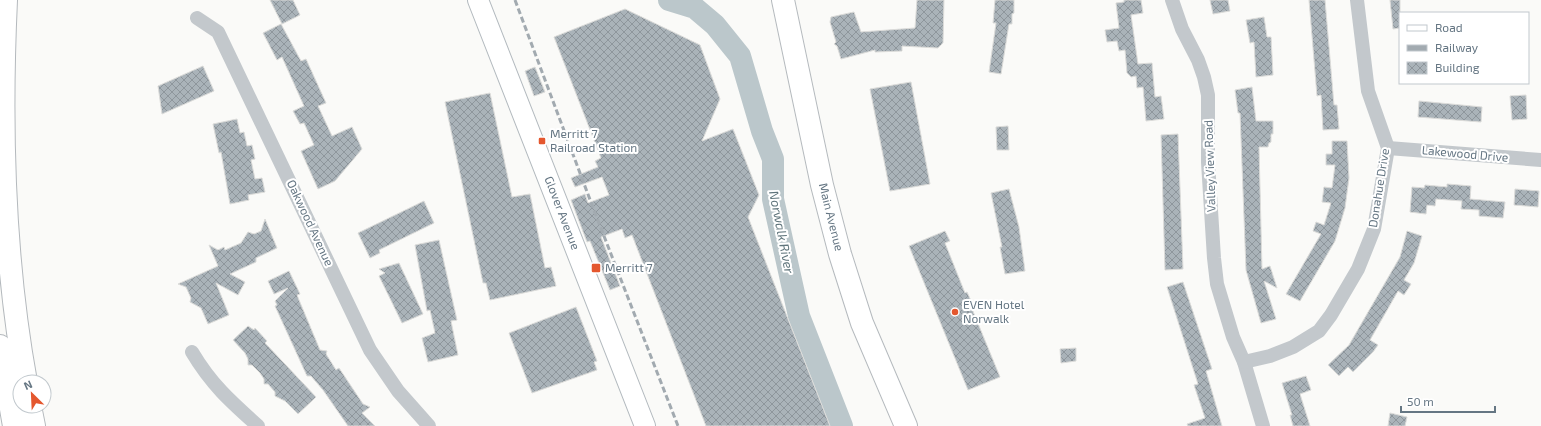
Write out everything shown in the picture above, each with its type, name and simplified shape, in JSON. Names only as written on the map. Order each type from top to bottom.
[{"type":"main road","points":[[6,0],[2,73],[4,209],[9,277],[25,374]]},
{"type":"main road","name":"Main Avenue","points":[[783,0],[824,192],[840,254],[864,329],[906,426]]},
{"type":"main road","points":[[0,346],[14,426]]},
{"type":"main road","points":[[32,414],[34,426]]},
{"type":"street","name":"Glover Avenue","points":[[478,0],[645,426]]},
{"type":"street","name":"Valley View Road","points":[[1172,0],[1182,29],[1200,66],[1208,95],[1208,162],[1217,284],[1232,337],[1244,362],[1263,426]]},
{"type":"street","name":"Donahue Drive","points":[[1244,362],[1270,356],[1293,347],[1319,331],[1331,315],[1358,269],[1374,229],[1388,148],[1368,91],[1357,0]]},
{"type":"street","name":"Oakwood Avenue","points":[[197,18],[218,32],[370,350],[398,391],[429,426]]},
{"type":"street","name":"Lakewood Drive","points":[[1388,148],[1541,160]]},
{"type":"street","points":[[192,352],[205,374],[214,385],[230,402],[258,426]]},
{"type":"building","points":[[270,0],[293,0],[300,15],[282,24]]},
{"type":"building","points":[[917,0],[944,0],[943,43],[938,48],[902,46],[902,51],[875,52],[875,50],[841,59],[837,46],[834,44],[836,42],[830,22],[831,17],[854,12],[861,32],[915,28]]},
{"type":"building","points":[[995,0],[1014,0],[1014,13],[1012,14],[1012,24],[1009,24],[1001,74],[989,72],[996,23],[993,23]]},
{"type":"building","points":[[1124,0],[1141,0],[1143,13],[1131,15],[1138,64],[1152,63],[1155,97],[1161,96],[1164,119],[1146,121],[1143,87],[1137,88],[1136,76],[1131,77],[1127,73],[1125,50],[1119,51],[1117,41],[1107,42],[1105,30],[1119,28],[1116,3],[1124,2]]},
{"type":"building","points":[[1210,0],[1228,0],[1230,11],[1213,14]]},
{"type":"building","points":[[1309,0],[1325,0],[1334,105],[1337,105],[1339,129],[1323,130],[1321,95],[1317,96]]},
{"type":"building","points":[[1390,0],[1400,0],[1399,28],[1393,29]]},
{"type":"building","points":[[625,9],[700,45],[720,99],[702,141],[733,129],[759,195],[748,217],[830,426],[706,426],[632,235],[625,238],[622,229],[601,237],[620,286],[610,290],[590,241],[587,242],[571,200],[585,194],[588,203],[609,195],[602,177],[575,187],[571,178],[598,167],[595,161],[601,158],[554,37]]},
{"type":"building","points":[[1264,17],[1267,37],[1271,37],[1273,75],[1256,77],[1254,42],[1250,43],[1246,20]]},
{"type":"building","points":[[281,24],[301,61],[306,59],[326,103],[318,106],[332,136],[352,127],[362,149],[335,181],[318,189],[301,151],[314,145],[304,123],[300,124],[293,111],[304,106],[282,57],[277,60],[263,33]]},
{"type":"building","points":[[203,66],[214,91],[162,114],[158,86]]},
{"type":"building","points":[[535,67],[545,92],[534,96],[525,71]]},
{"type":"building","points":[[911,82],[930,184],[890,191],[870,89]]},
{"type":"building","points":[[1252,87],[1256,121],[1273,121],[1273,134],[1271,134],[1271,142],[1269,143],[1268,147],[1259,147],[1262,269],[1270,266],[1277,288],[1264,281],[1276,319],[1261,323],[1246,270],[1240,113],[1238,113],[1235,90]]},
{"type":"building","points":[[490,93],[512,197],[530,194],[545,268],[551,267],[556,286],[490,300],[486,283],[483,283],[445,102]]},
{"type":"building","points":[[1526,95],[1527,119],[1512,120],[1510,96]]},
{"type":"building","points":[[1419,101],[1482,107],[1481,122],[1418,117]]},
{"type":"building","points":[[237,119],[240,133],[244,132],[247,146],[252,145],[255,159],[251,160],[255,179],[262,178],[265,192],[248,195],[249,200],[230,204],[221,152],[219,153],[213,124]]},
{"type":"building","points":[[1008,126],[1009,150],[997,150],[996,127]]},
{"type":"building","points":[[1178,134],[1183,269],[1165,270],[1161,135]]},
{"type":"building","points":[[1332,141],[1347,141],[1349,178],[1345,208],[1335,241],[1300,301],[1286,294],[1321,234],[1313,231],[1316,222],[1324,225],[1331,203],[1322,202],[1324,187],[1332,188],[1335,165],[1326,165],[1326,154],[1332,154]]},
{"type":"building","points":[[1447,184],[1471,186],[1470,199],[1505,202],[1503,218],[1479,216],[1479,210],[1461,209],[1462,201],[1436,199],[1435,206],[1427,205],[1426,214],[1410,212],[1412,187],[1424,188],[1425,185],[1447,187]]},
{"type":"building","points":[[1009,189],[1019,227],[1025,271],[1005,274],[1000,247],[1002,247],[991,193]]},
{"type":"building","points":[[1515,189],[1539,191],[1538,207],[1514,205]]},
{"type":"building","points":[[424,201],[434,223],[379,250],[380,253],[370,258],[358,233]]},
{"type":"building","points":[[265,219],[277,248],[256,258],[256,262],[230,274],[245,282],[238,295],[216,283],[229,315],[208,324],[201,308],[190,302],[191,298],[186,287],[178,284],[218,266],[209,245],[218,250],[224,247],[225,250],[241,243],[248,232],[254,234],[261,231]]},
{"type":"building","name":"EVEN Hotel Norwalk","points":[[945,231],[950,241],[945,243],[965,293],[967,292],[972,303],[970,304],[1000,377],[968,390],[909,246]]},
{"type":"building","points":[[1407,231],[1422,236],[1414,263],[1404,280],[1411,284],[1404,295],[1398,291],[1370,340],[1378,345],[1373,352],[1353,372],[1348,367],[1339,376],[1328,365],[1349,345],[1400,257]]},
{"type":"building","points":[[439,240],[457,320],[451,321],[458,355],[428,362],[422,338],[435,333],[430,310],[427,311],[415,245]]},
{"type":"building","points":[[399,263],[423,314],[402,323],[379,276],[385,273],[379,269]]},
{"type":"building","points":[[289,271],[300,294],[297,295],[320,350],[327,351],[326,354],[336,370],[339,368],[363,404],[370,407],[362,413],[375,426],[348,426],[323,390],[311,376],[307,376],[275,306],[277,305],[275,301],[288,288],[274,294],[268,281]]},
{"type":"building","points":[[1183,282],[1212,369],[1206,371],[1222,426],[1188,426],[1187,424],[1205,418],[1194,385],[1198,384],[1167,287]]},
{"type":"building","points":[[576,307],[597,361],[594,362],[597,370],[532,393],[509,333]]},
{"type":"building","points":[[248,326],[254,330],[255,328],[267,341],[265,343],[316,397],[298,414],[285,401],[275,396],[275,392],[268,384],[264,384],[264,379],[260,373],[252,365],[248,365],[248,359],[245,353],[233,340]]},
{"type":"building","points":[[1076,348],[1076,361],[1061,363],[1060,349]]},
{"type":"building","points":[[1306,376],[1311,390],[1300,394],[1310,426],[1293,426],[1290,415],[1292,415],[1282,383]]},
{"type":"building","points":[[1390,413],[1407,417],[1405,426],[1388,426]]},
{"type":"waterway","name":"Norwalk River","points":[[669,0],[695,8],[715,25],[740,56],[762,131],[773,159],[773,199],[799,316],[842,426]]},
{"type":"railway","points":[[515,0],[595,213],[678,426]]},
{"type":"place","name":"Merritt 7 Railroad Station","points":[[542,141]]},
{"type":"place","name":"Merritt 7","points":[[596,268]]},
{"type":"place","name":"EVEN Hotel Norwalk","points":[[955,312]]}]
